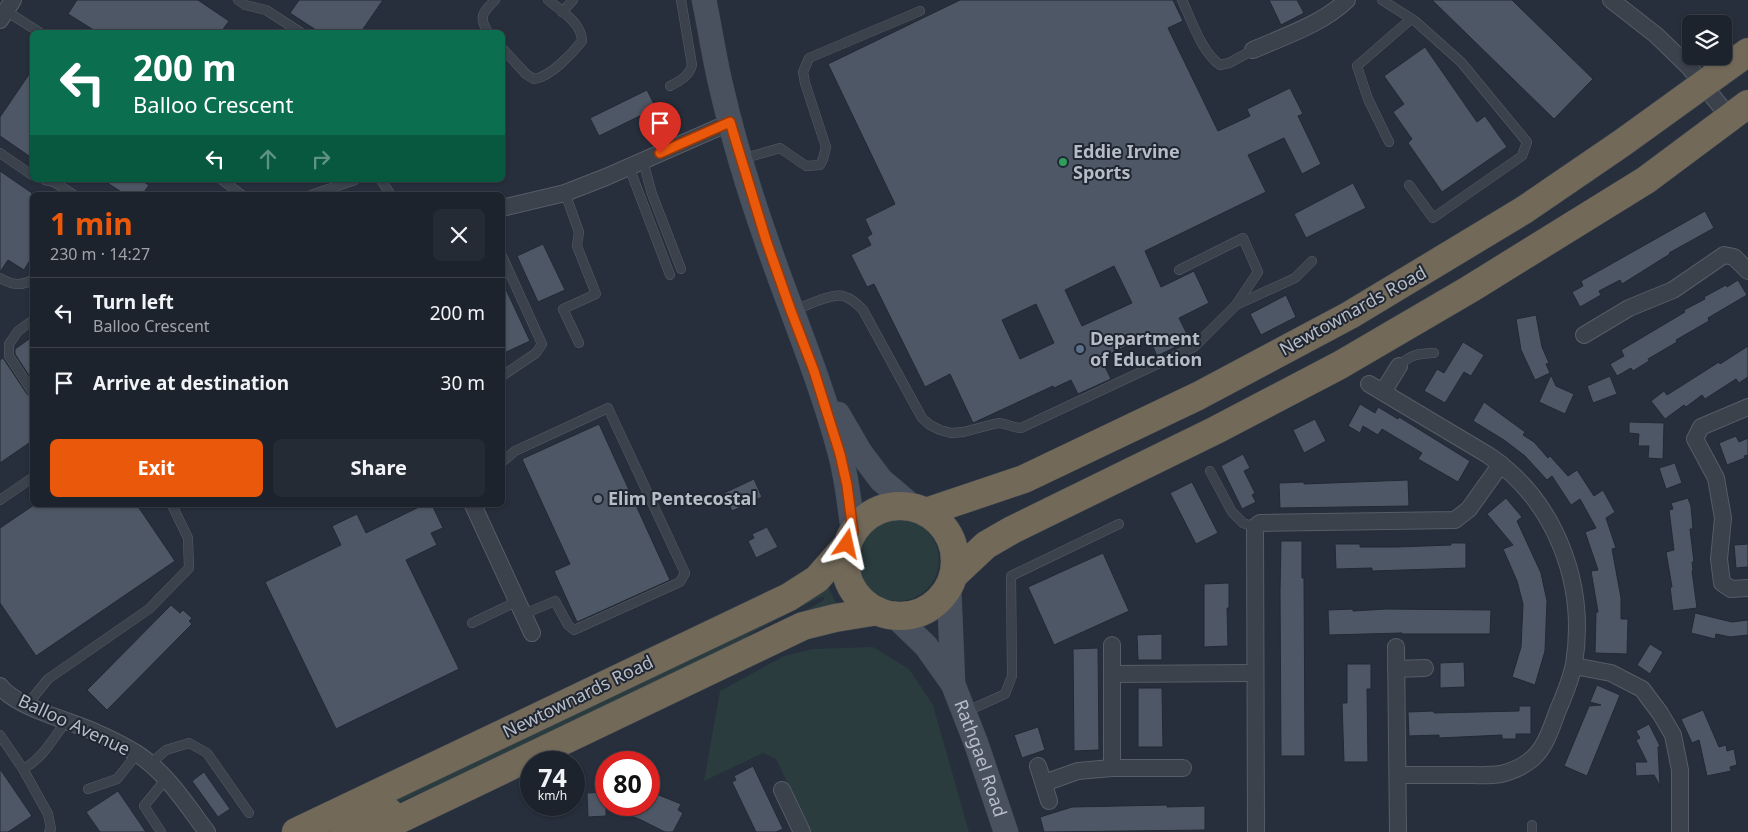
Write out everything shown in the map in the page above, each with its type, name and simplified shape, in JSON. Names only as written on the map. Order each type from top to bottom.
[{"type":"highway","name":"Newtownards Road","points":[[920,509],[1024,479],[1198,396],[1350,315],[1524,210],[1622,144],[1748,52]]},
{"type":"highway","points":[[951,582],[956,556],[951,538],[940,523],[920,509],[894,506],[874,512],[862,520],[850,538],[845,560],[847,576],[854,591],[864,603],[886,614],[912,615],[929,608],[940,600],[951,582],[986,545],[1012,530],[1216,430],[1340,365],[1470,289],[1646,180],[1739,111]]},
{"type":"highway","name":"Newtownards Road","points":[[296,832],[789,597],[817,579],[850,538]]},
{"type":"highway","name":"Newtownards Road","points":[[373,832],[803,626],[835,618],[886,614]]},
{"type":"highway","points":[[344,832],[383,814],[448,795]]},
{"type":"street","points":[[705,0],[730,122],[766,240],[814,371],[840,454],[847,485],[850,538]]},
{"type":"street","points":[[1253,50],[1296,32],[1336,10],[1347,0]]},
{"type":"street","points":[[1616,2],[1656,35],[1704,85],[1739,111]]},
{"type":"street","points":[[505,207],[565,193],[730,122]]},
{"type":"street","points":[[1584,335],[1629,308],[1673,290],[1724,255],[1734,257],[1748,271]]},
{"type":"street","points":[[1383,392],[1399,366]]},
{"type":"street","points":[[814,371],[860,452],[880,480],[920,509]]},
{"type":"street","points":[[1369,384],[1501,464],[1533,495],[1556,531],[1569,566],[1576,612],[1577,637],[1574,666],[1548,736],[1539,752],[1528,762],[1501,774],[1398,774]]},
{"type":"street","points":[[1748,407],[1701,427],[1695,439],[1716,478],[1723,518],[1719,559],[1722,583],[1731,589],[1748,588]]},
{"type":"street","points":[[1256,832],[1255,527],[1260,523],[1455,520],[1469,509],[1501,464]]},
{"type":"street","points":[[474,507],[532,632]]},
{"type":"street","name":"Rathgael Road","points":[[951,582],[953,684]]},
{"type":"street","name":"Rathgael Road","points":[[886,614],[926,646],[953,684],[965,712],[1006,832]]},
{"type":"street","points":[[1112,645],[1112,768]]},
{"type":"street","points":[[1396,646],[1398,832]]},
{"type":"street","points":[[1574,666],[1611,673],[1642,689],[1660,713],[1672,735],[1680,770],[1680,832]]},
{"type":"street","points":[[1396,669],[1425,668]]},
{"type":"street","points":[[1112,674],[1255,673]]},
{"type":"street","name":"Balloo Avenue","points":[[0,686],[5,692],[27,705],[95,732],[137,754],[166,779],[207,832]]},
{"type":"street","points":[[1038,766],[1049,800]]},
{"type":"street","points":[[1044,783],[1078,771],[1112,768],[1183,768]]},
{"type":"street","points":[[782,790],[802,832]]},
{"type":"lane","points":[[238,0],[245,5],[266,10],[297,30]]},
{"type":"lane","points":[[487,30],[482,20],[483,15],[495,0]]},
{"type":"lane","points":[[505,51],[526,74],[534,79],[547,76],[582,41],[579,30],[548,0]]},
{"type":"lane","points":[[562,12],[573,0]]},
{"type":"lane","points":[[670,86],[682,80],[692,65],[681,0]]},
{"type":"lane","points":[[1182,0],[1201,40],[1213,59],[1220,64],[1229,63],[1253,50]]},
{"type":"lane","points":[[1382,0],[1411,19],[1461,62],[1527,142],[1522,156],[1433,218],[1409,185]]},
{"type":"lane","points":[[6,10],[36,30]]},
{"type":"lane","points":[[742,160],[780,148],[806,166],[820,165],[826,146],[805,83],[803,72],[809,58],[920,11]]},
{"type":"lane","points":[[1388,142],[1368,99],[1357,66],[1411,19]]},
{"type":"lane","points":[[0,153],[30,174]]},
{"type":"lane","points":[[636,164],[652,194],[681,269]]},
{"type":"lane","points":[[636,164],[670,275]]},
{"type":"lane","points":[[54,182],[69,192]]},
{"type":"lane","points":[[225,182],[238,192]]},
{"type":"lane","points":[[320,192],[349,182]]},
{"type":"lane","points":[[565,193],[578,232],[577,246],[596,294],[563,309],[579,342]]},
{"type":"lane","points":[[791,311],[835,295],[844,296],[854,301],[863,310],[922,418],[940,430],[962,432],[998,423],[1016,428],[1026,427],[1194,347],[1236,305],[1258,272],[1243,238],[1179,270]]},
{"type":"lane","points":[[1236,305],[1295,278],[1312,261]]},
{"type":"lane","points":[[505,263],[542,344],[536,353],[505,374]]},
{"type":"lane","points":[[0,278],[10,284],[27,284],[30,282]]},
{"type":"lane","points":[[30,322],[18,331],[9,344],[10,356],[30,388]]},
{"type":"lane","points":[[1399,366],[1406,359],[1414,355],[1434,353]]},
{"type":"lane","points":[[472,622],[521,607],[555,601],[568,625],[574,630],[680,582],[685,573],[608,408],[514,451],[505,459]]},
{"type":"lane","points":[[1210,471],[1232,512],[1243,523],[1255,527]]},
{"type":"lane","points":[[0,500],[30,479]]},
{"type":"lane","points":[[27,705],[48,679],[149,609],[189,568],[188,538],[173,507]]},
{"type":"lane","points":[[965,712],[1005,694],[1012,676],[1011,576],[1119,524]]},
{"type":"lane","points":[[23,769],[37,759],[66,721]]},
{"type":"lane","points":[[0,735],[23,769],[48,814],[51,829],[49,832]]},
{"type":"lane","points":[[150,764],[166,750],[190,743],[207,753],[249,812]]},
{"type":"lane","points":[[88,789],[117,780],[137,754]]},
{"type":"lane","points":[[161,832],[144,806],[166,779]]},
{"type":"shaded area","points":[[898,519],[914,522],[927,531],[936,544],[939,560],[936,576],[927,589],[914,598],[898,601],[882,598],[869,589],[860,576],[857,560],[860,544],[869,531],[882,522]]},
{"type":"shaded area","points":[[828,586],[837,606],[803,612],[824,600],[824,597],[821,597],[796,609],[794,604]]},
{"type":"shaded area","points":[[790,606],[791,612],[750,634],[748,637],[753,636],[462,776],[396,803],[335,832],[319,832]]},
{"type":"shaded area","points":[[873,647],[909,669],[933,705],[969,832],[811,832],[776,759],[763,753],[704,781],[720,691],[784,656],[813,649]]},
{"type":"building","points":[[77,0],[198,0],[229,21],[222,30],[94,30],[68,14]]},
{"type":"building","points":[[299,0],[383,0],[362,30],[316,30],[290,13]]},
{"type":"building","name":"Eddie Irvine Sports","points":[[960,0],[1173,0],[1183,21],[1168,28],[1218,131],[1250,116],[1247,109],[1290,88],[1303,114],[1298,116],[1321,164],[1302,174],[1284,138],[1248,155],[1266,192],[1145,251],[1161,287],[1194,271],[1209,303],[1179,318],[1190,340],[1157,356],[1148,336],[1101,358],[1111,379],[1078,394],[1071,380],[1054,388],[1053,386],[973,423],[950,374],[925,387],[874,284],[867,287],[851,255],[871,245],[867,237],[872,234],[865,219],[895,204],[828,64]],"holes":[[[1114,266],[1132,303],[1082,326],[1065,290]],[[1036,304],[1054,343],[1020,359],[1002,320]]]},
{"type":"building","points":[[1269,0],[1297,0],[1304,13],[1281,25]]},
{"type":"building","points":[[1432,0],[1512,0],[1593,79],[1554,119]]},
{"type":"building","points":[[1425,47],[1477,122],[1485,116],[1507,147],[1442,192],[1408,143],[1412,139],[1393,112],[1404,104],[1384,76]]},
{"type":"building","points":[[30,73],[30,157],[0,136],[0,117]]},
{"type":"building","points":[[647,90],[656,108],[599,136],[590,118]]},
{"type":"building","points":[[0,171],[31,192],[30,260],[24,270],[8,260],[0,272]]},
{"type":"building","points":[[106,182],[144,182],[149,185],[144,192],[121,192]]},
{"type":"building","points":[[1353,183],[1366,208],[1306,238],[1294,214]]},
{"type":"building","points":[[1705,211],[1714,228],[1669,253],[1622,284],[1620,280],[1599,291],[1601,295],[1580,307],[1572,292],[1583,286],[1581,281]]},
{"type":"building","points":[[543,244],[565,290],[538,302],[517,256]]},
{"type":"building","points":[[1738,280],[1747,295],[1708,318],[1709,321],[1676,340],[1677,342],[1648,359],[1649,361],[1633,371],[1631,368],[1617,376],[1610,364],[1624,356],[1621,350],[1685,312],[1684,310],[1705,299],[1704,297]]},
{"type":"building","points":[[505,287],[530,341],[505,353]]},
{"type":"building","points":[[1286,295],[1296,317],[1261,335],[1250,314]]},
{"type":"building","points":[[1536,315],[1542,347],[1549,363],[1546,364],[1550,373],[1535,380],[1521,350],[1516,319]]},
{"type":"building","points":[[30,338],[30,377],[15,354],[15,349]]},
{"type":"building","points":[[1463,342],[1484,355],[1471,376],[1464,372],[1445,403],[1424,391],[1437,369],[1444,373]]},
{"type":"building","points":[[1748,346],[1748,377],[1739,383],[1736,379],[1705,399],[1702,395],[1665,419],[1651,401],[1664,391],[1667,395]]},
{"type":"building","points":[[3,358],[30,396],[30,442],[0,463],[0,360]]},
{"type":"building","points":[[1551,375],[1556,386],[1574,394],[1565,414],[1539,402]]},
{"type":"building","points":[[1610,376],[1617,394],[1593,403],[1587,386]]},
{"type":"building","points":[[1484,402],[1525,432],[1523,435],[1534,442],[1548,458],[1550,456],[1568,476],[1577,470],[1594,496],[1603,490],[1615,512],[1606,518],[1616,548],[1612,549],[1621,598],[1621,619],[1628,619],[1627,654],[1595,653],[1596,612],[1598,612],[1591,571],[1598,570],[1585,532],[1596,528],[1580,499],[1571,505],[1552,476],[1547,480],[1525,456],[1504,440],[1473,421]]},
{"type":"building","points":[[1360,404],[1375,413],[1378,407],[1398,419],[1399,417],[1470,461],[1458,482],[1418,459],[1422,453],[1382,429],[1378,435],[1363,426],[1360,433],[1348,426]]},
{"type":"building","points":[[1315,419],[1326,441],[1304,453],[1293,430]]},
{"type":"building","points":[[1629,422],[1664,423],[1663,459],[1648,458],[1649,446],[1638,446],[1639,434],[1629,433]]},
{"type":"building","points":[[599,424],[670,580],[577,622],[554,571],[570,564],[522,459]]},
{"type":"building","points":[[1736,436],[1739,442],[1748,438],[1748,455],[1727,465],[1719,443]]},
{"type":"building","points":[[1243,454],[1250,468],[1244,471],[1255,493],[1252,495],[1256,502],[1242,509],[1221,466]]},
{"type":"building","points":[[1675,463],[1682,483],[1666,489],[1659,468]]},
{"type":"building","points":[[754,479],[762,497],[732,511],[724,493]]},
{"type":"building","points":[[1408,480],[1409,506],[1280,508],[1279,483],[1304,482],[1304,484]]},
{"type":"building","points":[[1192,482],[1218,533],[1196,544],[1170,493]]},
{"type":"building","points":[[1506,498],[1522,517],[1517,521],[1541,573],[1547,601],[1545,651],[1535,685],[1512,677],[1521,647],[1523,604],[1517,581],[1503,549],[1513,545],[1487,514]]},
{"type":"building","points":[[1688,498],[1691,506],[1693,529],[1690,529],[1694,562],[1692,562],[1692,571],[1697,608],[1673,611],[1670,587],[1672,587],[1666,552],[1674,550],[1669,510],[1673,509],[1671,503]]},
{"type":"building","points":[[31,507],[138,507],[175,561],[36,656],[0,603],[0,528]]},
{"type":"building","points":[[419,507],[433,507],[443,528],[431,533],[437,545],[406,560],[459,669],[336,729],[265,582],[341,545],[332,526],[357,514],[366,533]]},
{"type":"building","points":[[767,527],[778,547],[756,558],[748,541],[754,538],[752,534]]},
{"type":"building","points":[[1281,541],[1302,541],[1305,756],[1281,756]]},
{"type":"building","points":[[1451,543],[1466,543],[1466,568],[1372,571],[1372,568],[1336,569],[1335,544],[1360,544],[1360,547],[1397,547],[1451,545]]},
{"type":"building","points":[[1748,544],[1748,567],[1736,568],[1734,545]]},
{"type":"building","points":[[1103,553],[1129,611],[1054,645],[1028,587]]},
{"type":"building","points":[[1229,583],[1229,608],[1227,608],[1228,646],[1204,647],[1204,584]]},
{"type":"building","points":[[171,605],[180,613],[183,610],[192,618],[189,621],[192,624],[107,710],[87,690]]},
{"type":"building","points":[[1353,609],[1353,611],[1386,609],[1491,610],[1490,634],[1402,633],[1329,635],[1328,610]]},
{"type":"building","points":[[1695,613],[1732,622],[1748,620],[1748,635],[1730,637],[1716,634],[1715,639],[1691,633]]},
{"type":"building","points":[[1162,634],[1162,660],[1138,660],[1137,635]]},
{"type":"building","points":[[1650,644],[1663,652],[1650,674],[1637,665]]},
{"type":"building","points":[[1098,648],[1099,750],[1074,751],[1073,649]]},
{"type":"building","points":[[1464,662],[1465,687],[1440,688],[1440,663]]},
{"type":"building","points":[[1347,664],[1371,664],[1371,689],[1367,689],[1368,762],[1344,762],[1342,703],[1347,703]]},
{"type":"building","points":[[1597,685],[1620,695],[1587,776],[1564,766],[1589,706],[1601,705],[1590,702]]},
{"type":"building","points":[[1138,688],[1162,688],[1163,747],[1138,747]]},
{"type":"building","points":[[1519,706],[1531,706],[1531,734],[1516,734],[1516,739],[1502,739],[1502,735],[1439,738],[1439,735],[1409,736],[1408,712],[1519,711]]},
{"type":"building","points":[[1703,710],[1719,747],[1726,745],[1727,751],[1734,749],[1737,765],[1730,767],[1731,771],[1707,776],[1699,740],[1692,743],[1681,719]]},
{"type":"building","points":[[1649,724],[1660,746],[1658,747],[1660,786],[1654,775],[1636,776],[1635,762],[1647,762],[1636,740],[1640,738],[1636,731]]},
{"type":"building","points":[[1038,727],[1045,750],[1022,758],[1014,735]]},
{"type":"building","points":[[753,766],[783,829],[776,832],[756,832],[732,782],[736,780],[734,776]]},
{"type":"building","points":[[0,769],[32,816],[8,832],[0,832]]},
{"type":"building","points":[[204,772],[230,809],[218,817],[192,781]]},
{"type":"building","points":[[118,791],[146,832],[100,832],[86,812]]},
{"type":"building","points":[[587,793],[595,793],[595,816],[606,816],[588,817]]},
{"type":"building","points":[[660,795],[681,804],[678,810],[683,813],[673,832],[665,832],[631,816],[660,816]]},
{"type":"building","points":[[1167,805],[1167,807],[1205,806],[1205,830],[1044,832],[1040,817],[1072,807]]},
{"type":"place","name":"Eddie Irvine Sports","points":[[1063,162]]},
{"type":"place","name":"Department of Education","points":[[1080,349]]},
{"type":"place","name":"Elim Pentecostal","points":[[598,499]]},
{"type":"route","points":[[660,153],[730,122],[766,240],[814,371],[840,454],[847,485],[853,532],[847,544]]}]
